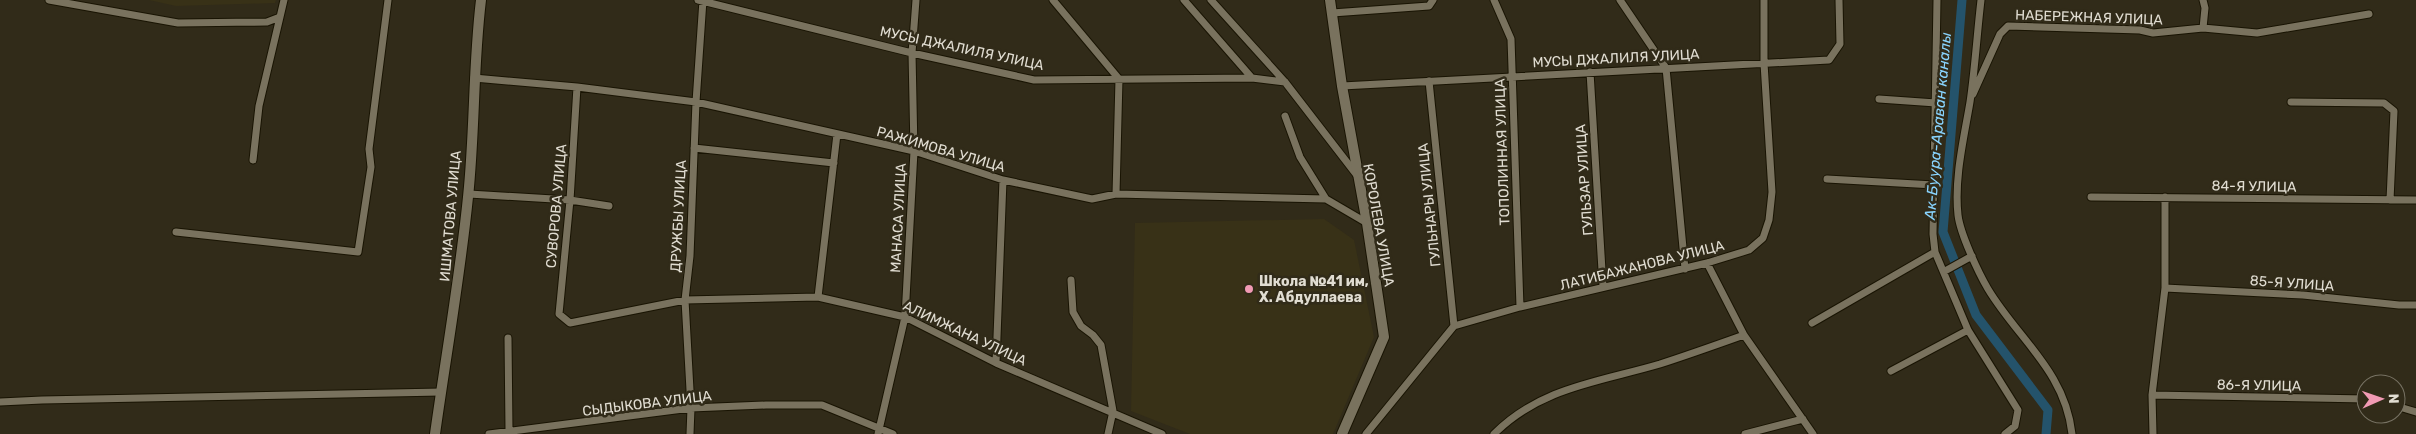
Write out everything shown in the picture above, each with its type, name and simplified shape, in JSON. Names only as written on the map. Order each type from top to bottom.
[{"type":"street","points":[[49,0],[178,23],[267,22],[280,17]]},
{"type":"street","points":[[253,160],[259,106],[284,0]]},
{"type":"street","points":[[176,232],[358,252],[371,167],[370,149],[388,0]]},
{"type":"street","name":"ИШМАТОВА УЛИЦА","points":[[436,434],[469,194],[474,78],[481,0]]},
{"type":"street","name":"МУСЫ ДЖАЛИЛЯ УЛИЦА","points":[[701,0],[912,53],[1034,80],[1252,78],[1285,82]]},
{"type":"street","name":"ДРУЖБЫ УЛИЦА","points":[[690,434],[691,408],[685,300],[690,256],[701,0]]},
{"type":"street","name":"МАНАСА УЛИЦА","points":[[879,431],[905,317],[914,151],[912,53],[916,0]]},
{"type":"street","points":[[1053,0],[1119,79],[1116,194]]},
{"type":"street","points":[[1184,0],[1252,78]]},
{"type":"street","points":[[1210,0],[1285,82],[1357,174]]},
{"type":"street","name":"КОРОЛЕВА УЛИЦА","points":[[1330,0],[1342,86],[1367,223],[1384,337],[1342,434]]},
{"type":"street","points":[[1332,13],[1429,6],[1433,0]]},
{"type":"street","name":"ТОПОЛИННАЯ УЛИЦА","points":[[1494,0],[1511,38],[1520,307]]},
{"type":"street","points":[[1620,0],[1666,68],[1685,269]]},
{"type":"street","name":"ЛАТИБАЖАНОВА УЛИЦА","points":[[1454,326],[1520,307],[1707,263],[1749,250],[1763,238],[1769,220],[1772,192],[1764,63],[1764,0]]},
{"type":"street","name":"МУСЫ ДЖАЛИЛЯ УЛИЦА","points":[[1342,86],[1829,60],[1840,44],[1840,0]]},
{"type":"street","points":[[1938,0],[1933,234],[1935,252],[1945,271],[1968,330],[2018,410],[2015,426],[2005,434]]},
{"type":"street","points":[[1981,0],[1970,99],[1958,177],[1958,216],[1972,256],[1988,289],[2052,374],[2070,412],[2072,434]]},
{"type":"street","points":[[2203,0],[2205,8],[2203,28]]},
{"type":"street","name":"НАБЕРЕЖНАЯ УЛИЦА","points":[[1970,99],[2000,34],[2008,26],[2140,30],[2153,33],[2203,28],[2257,33],[2369,14]]},
{"type":"street","name":"ГУЛЬЗАР УЛИЦА","points":[[1590,72],[1603,287]]},
{"type":"street","name":"РАЖИМОВА УЛИЦА","points":[[474,78],[577,87],[696,102],[914,151],[1003,180],[1092,199],[1116,194],[1326,198]]},
{"type":"street","name":"ГУЛЬНАРЫ УЛИЦА","points":[[1429,81],[1454,326]]},
{"type":"street","name":"СУВОРОВА УЛИЦА","points":[[570,323],[559,314],[570,200],[577,87]]},
{"type":"street","points":[[1879,99],[1936,103]]},
{"type":"street","points":[[2291,102],[2384,103],[2394,112],[2390,200]]},
{"type":"street","points":[[1285,116],[1300,157],[1326,198],[1367,223]]},
{"type":"street","points":[[818,297],[837,134]]},
{"type":"street","points":[[694,148],[834,163]]},
{"type":"street","points":[[1827,179],[1934,186]]},
{"type":"street","points":[[996,363],[1003,180]]},
{"type":"street","points":[[469,194],[570,200],[610,206]]},
{"type":"street","name":"84-Я УЛИЦА","points":[[2091,196],[2416,200]]},
{"type":"street","points":[[2153,434],[2152,395],[2166,288],[2165,197]]},
{"type":"street","points":[[1812,323],[1935,252]]},
{"type":"street","points":[[1945,271],[1972,256]]},
{"type":"street","points":[[1707,263],[1744,336],[1813,434]]},
{"type":"street","points":[[1071,280],[1074,312],[1081,326],[1094,335],[1101,345],[1113,411],[1108,434]]},
{"type":"street","name":"85-Я УЛИЦА","points":[[2166,288],[2303,295],[2398,306],[2416,305]]},
{"type":"street","name":"АЛИМЖАНА УЛИЦА","points":[[570,323],[685,300],[818,297],[905,317],[996,363],[1113,411],[1162,434]]},
{"type":"street","points":[[1366,434],[1454,326]]},
{"type":"street","points":[[1891,371],[1968,330]]},
{"type":"street","points":[[1494,434],[1509,419],[1558,391],[1661,364],[1744,336]]},
{"type":"street","points":[[508,338],[510,430]]},
{"type":"street","points":[[0,402],[51,399],[441,392]]},
{"type":"street","name":"86-Я УЛИЦА","points":[[2152,395],[2356,399]]},
{"type":"street","name":"СЫДЫКОВА УЛИЦА","points":[[488,434],[691,408],[822,405],[879,431],[894,434]]},
{"type":"street","points":[[1745,434],[1803,419]]},
{"type":"shaded area","points":[[149,0],[276,0],[275,3],[176,6]]},
{"type":"shaded area","name":"Школа №41 им, Х. Абдуллаева","points":[[1324,219],[1354,240],[1374,337],[1333,434],[1190,434],[1131,411],[1135,223]]},
{"type":"waterway","name":"Ак-Буура-Араван каналы","points":[[1962,0],[1943,232],[1976,315],[2048,410],[2046,434]]},
{"type":"place","name":"Школа №41 им, Х. Абдуллаева","points":[[1249,289]]}]
